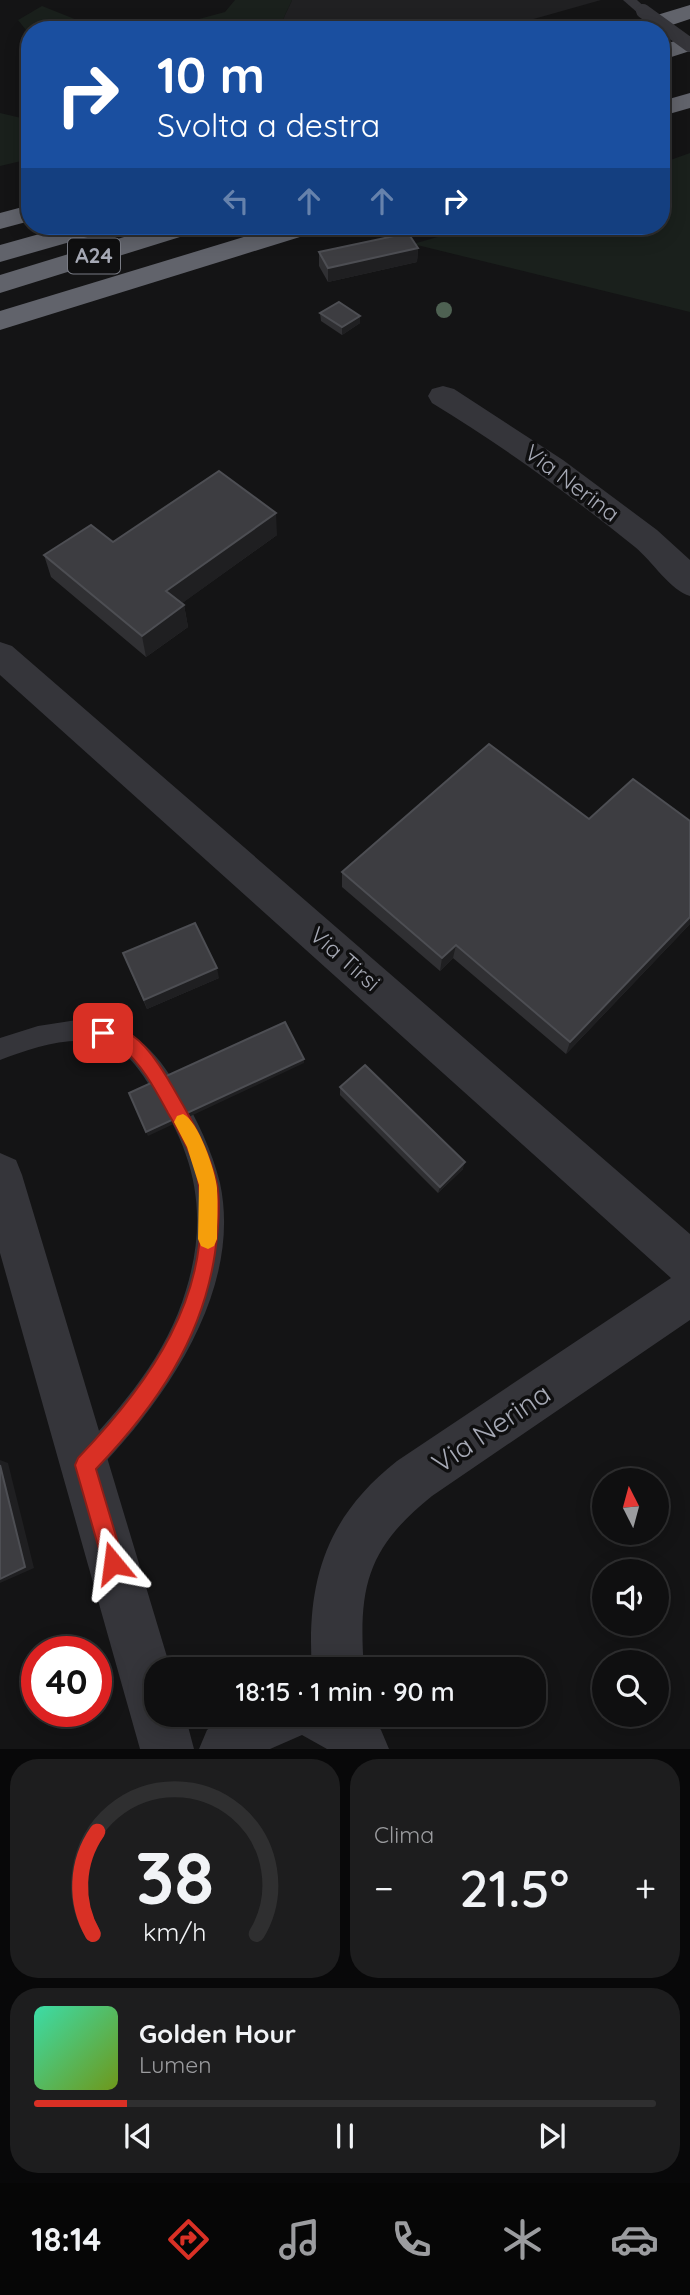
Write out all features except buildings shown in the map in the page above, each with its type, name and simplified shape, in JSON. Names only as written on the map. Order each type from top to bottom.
[{"type":"highway","points":[[638,20],[690,12]]},
{"type":"highway","points":[[670,50],[690,44]]},
{"type":"highway","points":[[670,69],[690,63]]},
{"type":"highway","points":[[670,106],[690,100]]},
{"type":"highway","points":[[0,221],[21,215]]},
{"type":"highway","name":"A24","points":[[0,254],[65,235]]},
{"type":"highway","name":"A24","points":[[0,284],[158,235]]},
{"type":"highway","points":[[0,321],[193,264],[280,235]]},
{"type":"highway","points":[[0,345],[193,264]]},
{"type":"street","name":"Via Nerina","points":[[443,396],[503,431],[570,480],[665,554],[690,583]]},
{"type":"street","name":"Via Tirsi","points":[[0,655],[690,1264]]},
{"type":"street","points":[[0,1175],[144,1668]]},
{"type":"street","name":"Via Nerina","points":[[317,1657],[338,1602],[349,1560],[376,1511],[460,1447],[690,1292]]},
{"type":"street","name":"Via Nerina","points":[[338,1602],[338,1657]]},
{"type":"street","points":[[161,1727],[167,1749]]},
{"type":"lane","points":[[629,0],[638,20]]},
{"type":"lane","points":[[670,35],[690,44]]},
{"type":"lane","points":[[0,1049],[19,1042],[76,1030],[103,1033],[127,1042],[160,1080],[195,1143],[208,1185],[206,1247],[201,1287],[188,1325],[163,1372],[130,1418],[85,1465]]},
{"type":"shaded area","points":[[235,0],[292,0],[282,21],[192,21],[225,12]]},
{"type":"shaded area","points":[[292,0],[601,0],[527,21],[282,21]]},
{"type":"shaded area","points":[[42,6],[80,21],[21,21],[21,24],[18,20]]},
{"type":"shaded area","points":[[0,113],[21,118],[21,161],[0,166]]},
{"type":"shaded area","points":[[690,153],[690,312],[413,244],[444,235],[670,235],[670,160]]},
{"type":"slow traffic","points":[[183,1122],[195,1143],[208,1185],[208,1239]]},
{"type":"route","points":[[103,1033],[127,1042],[160,1080],[195,1143],[208,1185],[208,1233],[201,1287],[188,1325],[163,1372],[130,1418],[85,1465],[113,1563]]}]
